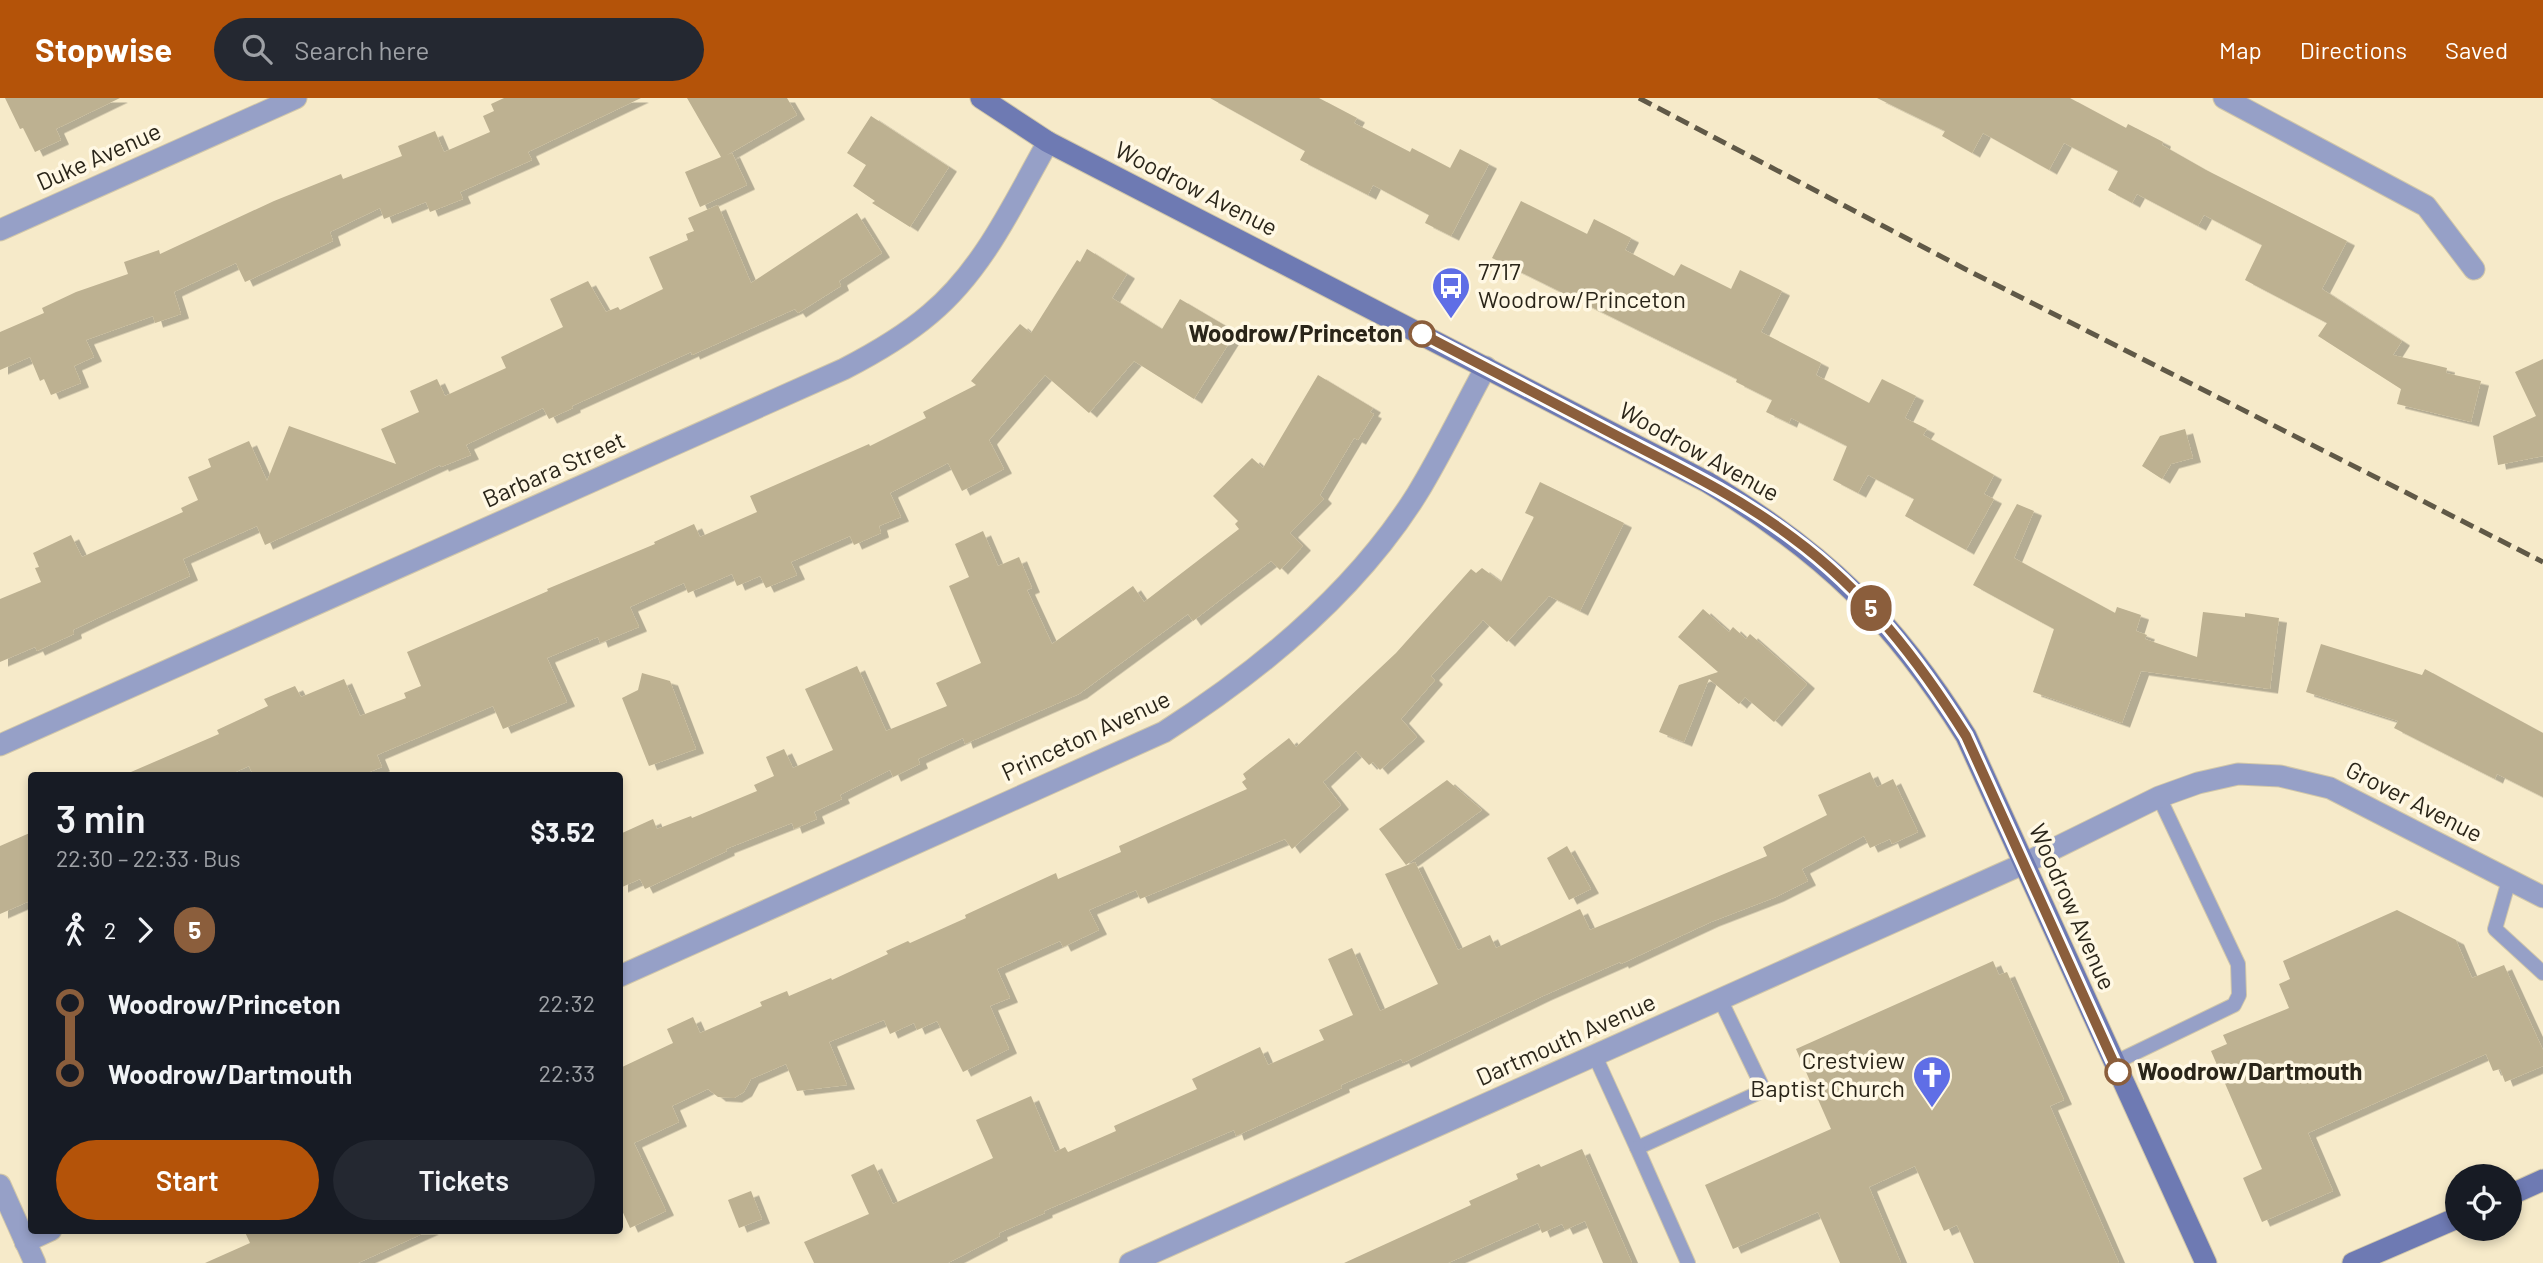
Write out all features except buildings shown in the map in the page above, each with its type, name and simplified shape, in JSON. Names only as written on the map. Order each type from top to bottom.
[{"type":"street","name":"Duke Avenue","points":[[0,230],[296,98]]},
{"type":"street","name":"Woodrow Avenue","points":[[981,98],[1048,142],[1707,482],[1794,539],[1870,606],[1938,690],[1966,736],[2206,1263]]},
{"type":"street","points":[[2224,98],[2426,206],[2474,269]]},
{"type":"street","name":"Barbara Street","points":[[0,745],[831,375],[890,345],[932,313],[966,277],[994,237],[1048,142]]},
{"type":"street","name":"Princeton Avenue","points":[[623,975],[1164,732],[1211,702],[1257,668],[1306,625],[1381,544],[1416,494],[1486,368]]},
{"type":"street","name":"Grover Avenue","points":[[2023,864],[2159,797],[2198,783],[2238,774],[2293,779],[2330,788],[2543,897]]},
{"type":"street","name":"Dartmouth Avenue","points":[[1130,1263],[2023,864]]},
{"type":"street","points":[[2522,1190],[2543,1180]]},
{"type":"street","points":[[0,1185],[35,1263]]},
{"type":"street","points":[[2353,1263],[2445,1222]]},
{"type":"street","points":[[25,1242],[42,1234]]},
{"type":"lane","points":[[2114,1063],[2234,1005],[2239,995],[2238,964],[2159,797]]},
{"type":"lane","points":[[2509,880],[2495,929],[2543,973]]},
{"type":"lane","points":[[1637,1148],[1758,1093],[1760,1084],[1720,999]]},
{"type":"lane","points":[[1595,1056],[1688,1263]]},
{"type":"railway","points":[[1639,98],[1965,269],[2543,562]]},
{"type":"bus line","name":"5","points":[[1422,334],[1707,482],[1755,511],[1813,554],[1870,606],[1938,690],[1966,736],[2118,1072]]},
{"type":"place","name":"7717 Woodrow/Princeton","points":[[1451,320]]},
{"type":"place","name":"Woodrow/Princeton","points":[[1422,334]]},
{"type":"place","name":"Woodrow/Dartmouth","points":[[2118,1072]]},
{"type":"place","name":"Crestview Baptist Church","points":[[1932,1109]]}]
